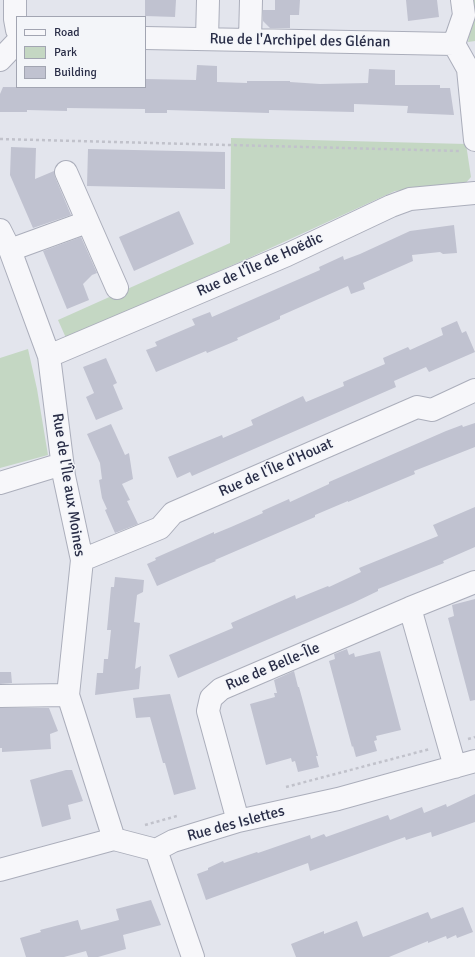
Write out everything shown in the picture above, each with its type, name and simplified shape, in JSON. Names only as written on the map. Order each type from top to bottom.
[{"type":"street","points":[[15,0],[16,25]]},
{"type":"street","points":[[207,39],[208,0]]},
{"type":"street","points":[[250,40],[251,0]]},
{"type":"street","points":[[462,0],[464,15],[454,44],[468,69],[467,145]]},
{"type":"street","name":"Rue de l'Archipel des Glénan","points":[[146,38],[454,44]]},
{"type":"street","points":[[0,60],[16,43]]},
{"type":"street","points":[[66,172],[117,288]]},
{"type":"street","name":"Rue de l'Île de Hoëdic","points":[[49,356],[287,255],[391,206],[410,199],[475,193]]},
{"type":"street","points":[[3,237],[87,222]]},
{"type":"street","name":"Rue de l'Île aux Moines","points":[[3,237],[49,356],[62,464],[82,560],[68,695],[114,839]]},
{"type":"street","name":"Rue de l'Île d'Houat","points":[[82,560],[160,528],[173,513],[417,407],[432,410],[475,390]]},
{"type":"street","points":[[0,483],[62,464]]},
{"type":"street","name":"Rue de Belle-Île","points":[[238,821],[208,711],[211,698],[221,689],[410,608],[475,582]]},
{"type":"street","points":[[410,608],[465,764]]},
{"type":"street","points":[[0,696],[68,695]]},
{"type":"street","name":"Rue des Islettes","points":[[156,850],[173,842],[238,821],[338,799],[465,764]]},
{"type":"street","points":[[0,870],[114,839],[156,850],[191,957]]},
{"type":"path","points":[[0,139],[467,145]]},
{"type":"green space","points":[[471,0],[475,0],[475,41],[468,42],[473,16]]},
{"type":"green space","points":[[231,138],[466,144],[471,177],[464,185],[395,191],[251,257],[66,338],[58,320],[230,243]]},
{"type":"green space","points":[[28,349],[37,389],[48,455],[0,468],[0,358]]},
{"type":"building","points":[[145,0],[176,0],[175,17],[145,16]]},
{"type":"building","points":[[275,0],[300,0],[299,15],[290,15],[290,28],[270,28],[263,21],[263,10],[275,10]]},
{"type":"building","points":[[406,0],[437,0],[439,17],[408,21]]},
{"type":"building","points":[[197,65],[217,66],[217,82],[247,83],[247,81],[290,81],[320,84],[368,83],[369,69],[395,70],[395,85],[440,85],[440,88],[450,88],[454,115],[407,113],[408,106],[354,104],[354,112],[269,110],[269,113],[167,110],[167,113],[145,113],[145,109],[67,108],[67,111],[27,110],[27,112],[0,112],[0,94],[3,87],[146,88],[146,79],[196,80]]},
{"type":"building","points":[[11,147],[36,148],[35,179],[54,171],[55,177],[71,215],[33,228],[10,175]]},
{"type":"building","points":[[88,149],[225,152],[225,189],[87,186]]},
{"type":"building","points":[[179,211],[194,244],[134,271],[119,237]]},
{"type":"building","points":[[454,225],[457,253],[443,254],[440,252],[412,255],[413,261],[363,283],[365,289],[351,294],[348,286],[280,316],[280,319],[237,338],[238,340],[207,353],[206,351],[156,372],[146,350],[157,346],[155,342],[195,325],[192,319],[210,312],[212,317],[320,270],[319,267],[343,256],[344,260],[410,231]]},
{"type":"building","points":[[81,237],[97,273],[92,275],[83,284],[89,300],[67,309],[43,251]]},
{"type":"building","points":[[457,321],[462,333],[466,331],[475,352],[429,372],[426,367],[394,381],[396,387],[192,476],[190,472],[177,478],[168,457],[222,435],[223,438],[253,425],[251,420],[303,396],[306,402],[344,386],[343,382],[385,364],[383,358],[408,347],[410,350],[443,335],[441,328]]},
{"type":"building","points":[[106,358],[117,383],[113,385],[123,409],[96,420],[86,397],[94,393],[83,367]]},
{"type":"building","points":[[475,423],[475,447],[414,471],[415,474],[315,515],[315,517],[157,586],[147,564],[156,560],[155,558],[214,532],[214,534],[263,513],[262,511],[289,499],[290,502],[329,484],[329,482],[446,431],[462,425],[463,427]]},
{"type":"building","points":[[111,424],[125,455],[129,453],[133,479],[122,484],[130,500],[127,501],[138,524],[115,533],[105,510],[107,509],[102,498],[99,480],[102,479],[100,463],[87,434]]},
{"type":"building","points":[[475,507],[475,547],[443,561],[444,563],[378,589],[378,591],[353,603],[178,678],[169,655],[233,628],[231,623],[295,595],[296,599],[328,586],[329,587],[361,572],[359,568],[438,536],[433,525]]},
{"type":"building","points":[[115,577],[144,580],[143,592],[137,595],[134,622],[140,623],[135,669],[141,666],[139,689],[95,695],[97,673],[103,673],[104,659],[108,659],[111,630],[107,630],[111,587],[114,587]]},
{"type":"building","points":[[475,599],[475,700],[470,701],[448,618],[454,616],[452,605]]},
{"type":"building","points":[[347,649],[349,655],[354,653],[355,657],[380,651],[401,730],[376,736],[377,740],[374,741],[377,751],[356,757],[329,661],[335,659],[334,654]]},
{"type":"building","points":[[294,671],[318,756],[316,756],[319,767],[298,772],[295,761],[292,762],[291,758],[266,765],[250,704],[275,697],[274,693],[277,693],[274,680]]},
{"type":"building","points":[[0,672],[11,672],[12,683],[0,684]]},
{"type":"building","points":[[170,694],[196,789],[174,795],[150,717],[136,718],[133,698]]},
{"type":"building","points":[[0,708],[49,708],[58,731],[50,734],[51,749],[2,752],[2,748],[0,748]]},
{"type":"building","points":[[66,770],[72,770],[83,801],[68,805],[71,819],[42,827],[30,780]]},
{"type":"building","points":[[475,794],[475,822],[432,837],[431,832],[406,840],[405,837],[310,871],[308,863],[206,900],[197,874],[208,870],[208,868],[223,861],[224,863],[257,852],[258,853],[310,835],[311,839],[324,834],[326,837],[388,815],[390,820],[422,807],[424,813],[446,804],[447,807]]},
{"type":"building","points":[[151,900],[161,925],[123,935],[126,949],[98,957],[88,957],[86,951],[64,957],[26,957],[20,938],[41,932],[40,930],[78,920],[81,930],[119,920],[116,909]]},
{"type":"building","points":[[463,907],[473,932],[457,938],[456,935],[447,939],[446,936],[428,943],[428,941],[389,957],[296,957],[291,944],[324,931],[324,934],[357,921],[363,937],[428,912],[431,919]]}]
